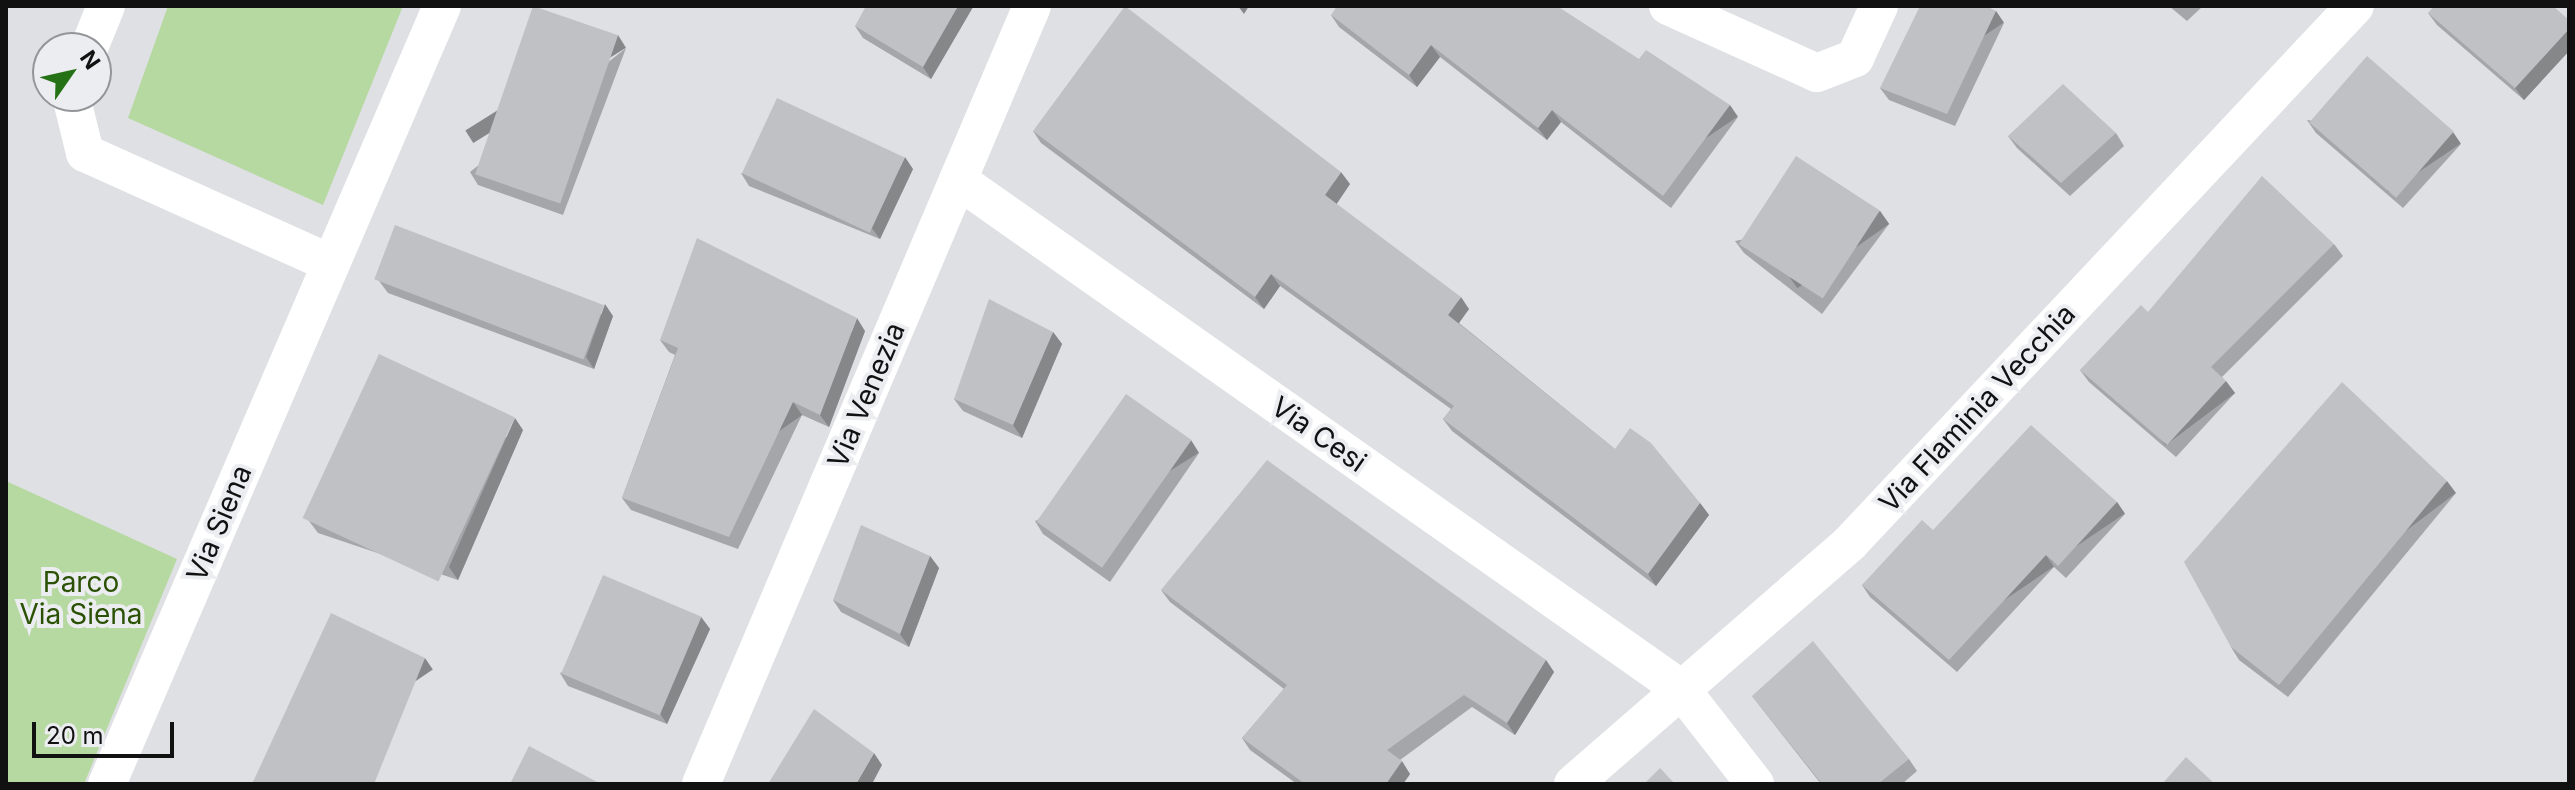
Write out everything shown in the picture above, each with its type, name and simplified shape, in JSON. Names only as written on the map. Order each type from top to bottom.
[{"type":"street","points":[[95,32],[106,6]]},
{"type":"street","name":"Via Siena","points":[[107,784],[442,6]]},
{"type":"street","name":"Via Venezia","points":[[701,784],[1032,6]]},
{"type":"street","points":[[1668,6],[1817,73],[1855,58],[1879,6]]},
{"type":"street","name":"Via Flaminia Vecchia","points":[[1573,784],[1850,543],[2355,6]]},
{"type":"street","points":[[75,112],[85,153],[330,263]]},
{"type":"street","name":"Via Cesi","points":[[958,180],[1680,688],[1755,784]]},
{"type":"green space","points":[[168,6],[403,6],[323,205],[128,118]]},
{"type":"green space","name":"Parco Via Siena","points":[[6,481],[177,559],[84,784],[6,784]]},
{"type":"building","points":[[533,6],[618,35],[560,204],[475,174]]},
{"type":"building","points":[[866,6],[958,6],[923,67],[855,26]]},
{"type":"building","points":[[1125,6],[1341,172],[1325,195],[1461,297],[1448,315],[1615,449],[1630,428],[1651,443],[1700,503],[1648,574],[1443,419],[1454,406],[1271,274],[1255,297],[1033,131]]},
{"type":"building","points":[[1337,6],[1557,6],[1639,59],[1646,50],[1730,105],[1663,196],[1552,110],[1538,128],[1431,45],[1409,75],[1331,15]]},
{"type":"building","points":[[1920,6],[1986,6],[1996,11],[1947,114],[1880,88]]},
{"type":"building","points":[[2434,6],[2553,6],[2569,20],[2569,29],[2515,88],[2428,13]]},
{"type":"building","points":[[2367,56],[2454,131],[2396,198],[2309,122]]},
{"type":"building","points":[[2063,84],[2116,133],[2061,183],[2008,136]]},
{"type":"building","points":[[777,98],[905,158],[870,233],[742,173]]},
{"type":"building","points":[[1796,156],[1880,210],[1823,299],[1739,244]]},
{"type":"building","points":[[2262,176],[2334,244],[2211,367],[2226,381],[2167,445],[2080,370],[2141,305],[2148,312]]},
{"type":"building","points":[[395,225],[604,305],[583,359],[374,279]]},
{"type":"building","points":[[697,238],[857,318],[820,415],[793,402],[729,537],[622,498],[678,348],[660,340]]},
{"type":"building","points":[[989,299],[1053,332],[1013,425],[954,399]]},
{"type":"building","points":[[379,354],[515,417],[438,581],[303,518]]},
{"type":"building","points":[[2342,382],[2447,481],[2279,685],[2231,647],[2184,562]]},
{"type":"building","points":[[1126,394],[1192,440],[1102,568],[1037,522]]},
{"type":"building","points":[[2031,425],[2117,502],[2058,566],[2046,555],[1949,660],[1862,585],[1922,520],[1933,530]]},
{"type":"building","points":[[1267,460],[1546,660],[1507,723],[1464,695],[1387,750],[1402,761],[1386,784],[1305,784],[1242,738],[1287,685],[1161,590]]},
{"type":"building","points":[[861,525],[930,556],[900,634],[833,600]]},
{"type":"building","points":[[603,575],[701,617],[660,715],[561,673]]},
{"type":"building","points":[[331,613],[425,658],[374,784],[252,784]]},
{"type":"building","points":[[1813,641],[1909,759],[1878,784],[1822,784],[1752,696]]},
{"type":"building","points":[[814,709],[874,753],[856,784],[768,784]]},
{"type":"building","points":[[529,746],[601,784],[510,784]]},
{"type":"building","points":[[2186,757],[2215,784],[2162,784]]},
{"type":"building","points":[[1660,768],[1675,784],[1644,784]]}]
